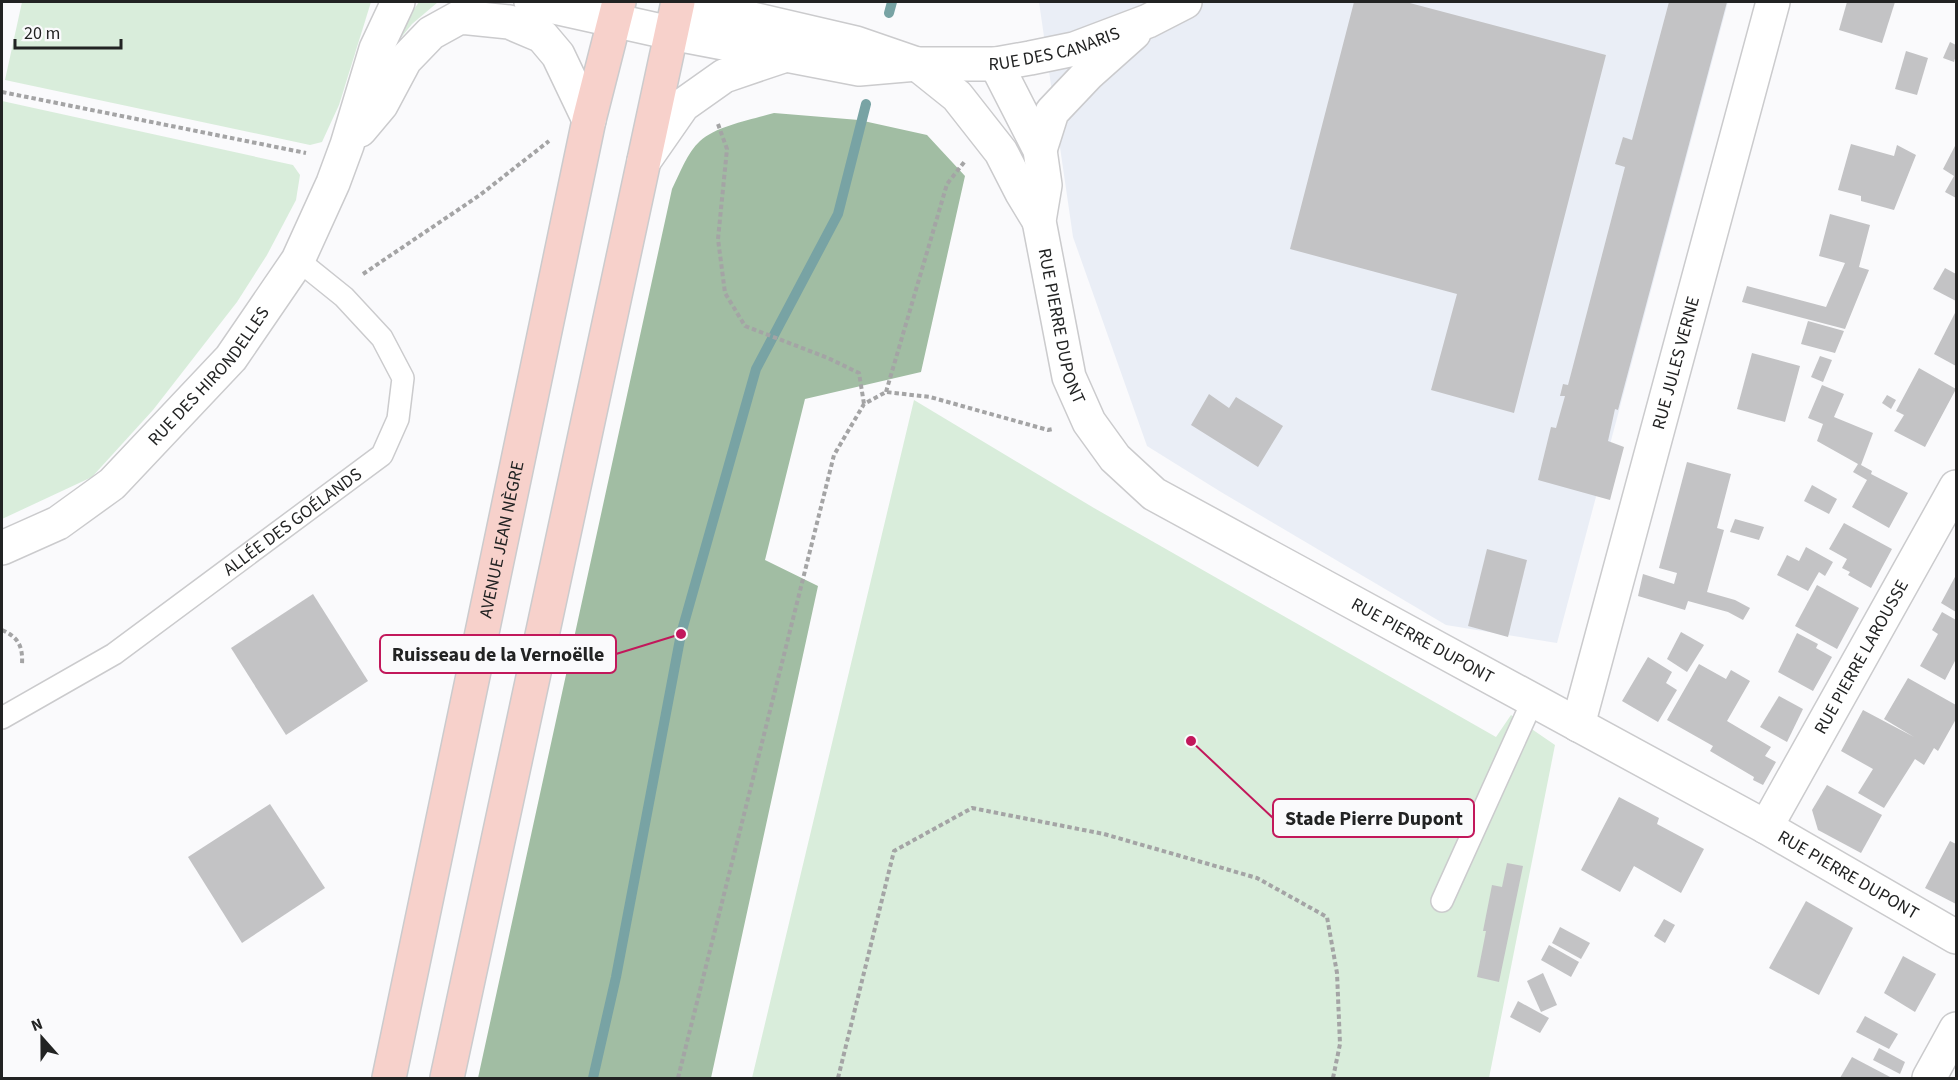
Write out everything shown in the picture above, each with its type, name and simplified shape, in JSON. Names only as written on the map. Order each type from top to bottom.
[{"type":"main road","points":[[447,1078],[679,2]]},
{"type":"main road","name":"AVENUE JEAN NÈGRE","points":[[389,1078],[589,120],[617,11]]},
{"type":"street","name":"RUE DES HIRONDELLES","points":[[2,548],[58,523],[112,484],[231,358],[298,261],[333,183],[376,49],[398,2]]},
{"type":"street","points":[[531,2],[617,11],[671,33],[793,43]]},
{"type":"street","points":[[679,2],[793,43]]},
{"type":"street","points":[[762,2],[793,43]]},
{"type":"street","name":"RUE DES CANARIS","points":[[793,43],[860,69],[917,64],[996,64],[1074,48],[1148,21],[1185,2]]},
{"type":"street","name":"RUE JULES VERNE","points":[[1578,725],[1773,2]]},
{"type":"street","points":[[347,145],[381,105],[405,60],[431,33],[470,9],[542,36],[558,55],[589,120]]},
{"type":"street","points":[[1040,150],[1052,112],[1088,74],[1148,21]]},
{"type":"street","points":[[644,161],[683,105],[724,76],[793,43]]},
{"type":"street","points":[[917,64],[957,96],[1001,152],[1039,221]]},
{"type":"street","points":[[996,64],[1040,150],[1045,185],[1039,221]]},
{"type":"street","name":"RUE PIERRE DUPONT","points":[[1039,221],[1069,377],[1089,422],[1115,458],[1154,494],[1766,827],[1956,937]]},
{"type":"street","name":"RUE PIERRE LAROUSSE","points":[[1766,827],[1956,487]]},
{"type":"street","points":[[1929,1078],[1956,1029]]},
{"type":"lane","name":"ALLÉE DES GOÉLANDS","points":[[2,718],[114,654],[382,455],[398,419],[403,378],[382,338],[344,297],[298,261]]},
{"type":"lane","points":[[1442,901],[1533,700]]},
{"type":"path","points":[[2,92],[316,155]]},
{"type":"path","points":[[715,116],[728,149],[718,239],[725,293],[745,326],[859,373],[864,404]]},
{"type":"path","points":[[362,275],[480,195],[555,137]]},
{"type":"path","points":[[886,392],[947,184],[972,153]]},
{"type":"path","points":[[678,1078],[834,455],[864,404],[886,392],[930,397],[1048,430],[1089,422]]},
{"type":"path","points":[[2,630],[12,635],[19,643],[22,664]]},
{"type":"path","points":[[838,1078],[894,851],[972,808],[1104,834],[1257,878],[1327,917],[1337,973],[1340,1044],[1333,1078]]},
{"type":"shaded area","points":[[1039,2],[1728,2],[1557,643],[1446,625],[1147,446],[1073,237]]},
{"type":"green space","points":[[22,2],[371,2],[339,105],[322,142],[310,145],[5,80]]},
{"type":"green space","points":[[419,2],[438,2],[412,24],[395,45],[394,38]]},
{"type":"green space","points":[[2,101],[293,165],[300,175],[296,200],[267,255],[237,302],[153,410],[92,477],[2,519]]},
{"type":"green space","points":[[774,113],[859,120],[927,135],[965,176],[921,372],[805,399],[765,560],[818,586],[711,1078],[478,1078],[672,189],[691,151],[700,141],[715,131]]},
{"type":"green space","points":[[914,400],[1094,508],[1496,737],[1511,715],[1555,745],[1489,1078],[752,1078]]},
{"type":"building","points":[[1354,2],[1406,2],[1606,55],[1514,413],[1431,390],[1457,294],[1290,249]]},
{"type":"building","points":[[1669,2],[1727,2],[1618,410],[1615,409],[1608,441],[1624,447],[1610,500],[1538,480],[1551,427],[1556,428],[1565,396],[1560,396],[1563,384],[1568,385],[1625,167],[1615,164],[1623,137],[1632,140]]},
{"type":"building","points":[[1847,2],[1895,2],[1882,43],[1839,30]]},
{"type":"building","points":[[1950,42],[1956,45],[1954,62],[1943,58]]},
{"type":"building","points":[[1906,51],[1928,58],[1917,95],[1895,89]]},
{"type":"building","points":[[1851,144],[1894,156],[1897,145],[1916,155],[1894,210],[1861,201],[1861,196],[1838,190]]},
{"type":"building","points":[[1956,144],[1956,198],[1945,192],[1954,176],[1943,169]]},
{"type":"building","points":[[1830,214],[1870,225],[1859,267],[1869,270],[1845,329],[1742,302],[1747,286],[1826,307],[1845,263],[1819,256]]},
{"type":"building","points":[[1945,268],[1956,274],[1956,301],[1933,289]]},
{"type":"building","points":[[1956,311],[1956,366],[1934,354]]},
{"type":"building","points":[[1808,321],[1844,331],[1835,353],[1801,344]]},
{"type":"building","points":[[1752,353],[1800,366],[1785,422],[1737,409]]},
{"type":"building","points":[[1820,356],[1832,360],[1823,382],[1811,377]]},
{"type":"building","points":[[1919,368],[1956,389],[1925,447],[1894,431],[1904,415],[1896,411]]},
{"type":"building","points":[[1822,385],[1844,394],[1834,417],[1873,433],[1861,465],[1872,471],[1871,474],[1908,493],[1889,528],[1852,507],[1867,480],[1853,472],[1858,464],[1817,441],[1823,424],[1808,418]]},
{"type":"building","points":[[1209,394],[1229,408],[1236,397],[1283,426],[1258,467],[1191,425]]},
{"type":"building","points":[[1887,395],[1896,400],[1891,409],[1882,403]]},
{"type":"building","points":[[1687,462],[1731,474],[1717,528],[1724,530],[1707,592],[1735,600],[1750,608],[1743,620],[1728,612],[1688,601],[1685,610],[1638,596],[1643,574],[1674,584],[1677,573],[1659,568]]},
{"type":"building","points":[[1812,485],[1837,499],[1829,514],[1804,501]]},
{"type":"building","points":[[1735,519],[1764,527],[1759,540],[1730,532]]},
{"type":"building","points":[[1844,523],[1892,549],[1871,588],[1848,575],[1850,572],[1842,568],[1847,559],[1829,549]]},
{"type":"building","points":[[1806,547],[1833,562],[1825,576],[1819,572],[1808,591],[1777,575],[1787,555],[1799,561]]},
{"type":"building","points":[[1487,549],[1527,560],[1508,637],[1468,626]]},
{"type":"building","points":[[1956,575],[1956,612],[1941,603]]},
{"type":"building","points":[[1817,585],[1859,608],[1837,649],[1795,626]]},
{"type":"building","points":[[313,594],[368,681],[286,735],[231,648]]},
{"type":"building","points":[[1942,612],[1956,620],[1956,659],[1945,680],[1920,666],[1938,634],[1932,630]]},
{"type":"building","points":[[1681,632],[1704,645],[1687,672],[1667,659]]},
{"type":"building","points":[[1797,633],[1818,644],[1816,648],[1832,657],[1813,691],[1778,672]]},
{"type":"building","points":[[1648,657],[1672,672],[1666,683],[1677,690],[1658,722],[1622,701]]},
{"type":"building","points":[[1699,664],[1726,679],[1731,670],[1750,681],[1727,721],[1771,747],[1765,756],[1776,762],[1763,785],[1753,780],[1754,777],[1710,751],[1713,746],[1667,720]]},
{"type":"building","points":[[1908,678],[1956,705],[1956,719],[1938,751],[1934,748],[1924,765],[1915,759],[1884,808],[1858,793],[1873,769],[1841,751],[1863,710],[1914,737],[1884,719]]},
{"type":"building","points":[[1779,696],[1803,709],[1787,742],[1760,727]]},
{"type":"building","points":[[1827,785],[1882,815],[1861,853],[1818,830],[1812,810]]},
{"type":"building","points":[[1619,797],[1659,818],[1657,824],[1704,849],[1681,893],[1634,866],[1620,892],[1581,870]]},
{"type":"building","points":[[270,804],[325,888],[242,943],[188,857]]},
{"type":"building","points":[[1950,841],[1956,844],[1956,904],[1925,888]]},
{"type":"building","points":[[1507,863],[1523,866],[1499,982],[1477,977],[1492,885],[1502,887]]},
{"type":"building","points":[[1806,901],[1853,928],[1819,995],[1769,968]]},
{"type":"building","points":[[1664,919],[1675,925],[1665,943],[1654,936]]},
{"type":"building","points":[[1560,927],[1590,943],[1581,959],[1552,943]]},
{"type":"building","points":[[1549,945],[1579,962],[1571,977],[1541,960]]},
{"type":"building","points":[[1903,956],[1936,974],[1915,1012],[1884,993]]},
{"type":"building","points":[[1543,973],[1557,1005],[1541,1012],[1527,981]]},
{"type":"building","points":[[1518,1001],[1549,1018],[1540,1033],[1510,1017]]},
{"type":"building","points":[[1865,1016],[1898,1034],[1889,1049],[1856,1032]]},
{"type":"building","points":[[1879,1048],[1905,1062],[1900,1074],[1873,1060]]},
{"type":"building","points":[[1852,1057],[1892,1078],[1840,1078]]},
{"type":"waterway","points":[[889,13],[892,2]]},
{"type":"waterway","points":[[593,1078],[616,977],[681,634],[756,369],[838,214],[866,104]]},
{"type":"place","name":"Ruisseau de la Vernoëlle","points":[[681,634]]},
{"type":"place","name":"Stade Pierre Dupont","points":[[1191,741]]}]
